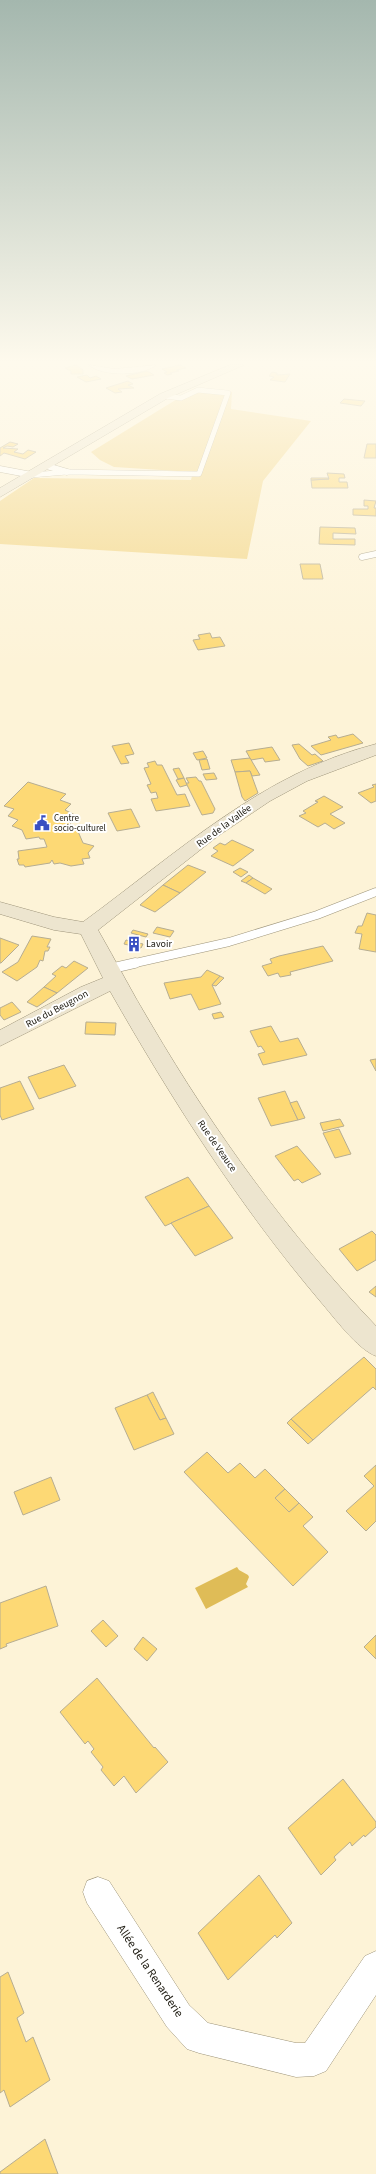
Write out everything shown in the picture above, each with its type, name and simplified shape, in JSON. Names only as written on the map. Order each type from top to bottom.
[{"type":"street","points":[[0,493],[46,466]]},
{"type":"street","points":[[49,466],[67,472]]},
{"type":"street","points":[[0,469],[32,474]]},
{"type":"street","name":"Rue de la Vallée","points":[[87,928],[218,829],[263,798],[292,782],[376,749]]},
{"type":"street","points":[[0,908],[50,924],[87,928]]},
{"type":"street","name":"Rue de Veauce","points":[[87,928],[112,975],[168,1071],[211,1138],[288,1244],[340,1307],[376,1344]]},
{"type":"street","name":"Rue du Beugnon","points":[[0,1039],[88,992],[112,975]]},
{"type":"street","name":"Allée de la Renarderie","points":[[98,1892],[178,2016],[199,2037],[296,2060],[314,2059],[376,1967]]},
{"type":"lane","points":[[32,474],[67,472],[199,474],[202,466]]},
{"type":"lane","points":[[362,557],[376,554]]},
{"type":"lane","points":[[112,975],[317,915],[376,892]]},
{"type":"shaded area","points":[[113,466],[275,466],[263,481],[247,559],[0,544],[0,501],[34,478],[191,480],[193,472]]},
{"type":"shaded area","points":[[237,1567],[239,1570],[248,1575],[249,1577],[246,1584],[248,1587],[206,1609],[195,1588]]},
{"type":"building","points":[[327,473],[344,474],[345,478],[339,478],[339,482],[347,482],[348,488],[312,488],[311,480],[329,479]]},
{"type":"building","points":[[311,478],[328,478],[329,479],[311,480]]},
{"type":"building","points":[[364,500],[376,501],[374,508],[376,508],[376,516],[353,515],[353,509],[368,509],[368,506],[364,506]]},
{"type":"building","points":[[320,527],[355,528],[356,534],[333,533],[333,539],[355,539],[355,545],[319,544]]},
{"type":"building","points":[[300,564],[320,564],[323,579],[303,579]]},
{"type":"building","points":[[210,633],[212,638],[220,637],[225,646],[198,650],[193,640],[200,639],[198,635]]},
{"type":"building","points":[[353,734],[363,743],[321,755],[311,746],[331,740],[328,737],[336,735],[338,738]]},
{"type":"building","points":[[129,743],[134,754],[125,756],[129,763],[121,764],[112,746]]},
{"type":"building","points":[[299,744],[312,755],[315,754],[323,761],[308,766],[300,759],[292,745]]},
{"type":"building","points":[[272,747],[280,760],[265,762],[263,758],[251,760],[246,751]]},
{"type":"building","points":[[203,751],[207,758],[197,760],[193,753]]},
{"type":"building","points":[[250,758],[260,775],[252,776],[250,771],[235,772],[231,760]]},
{"type":"building","points":[[207,759],[210,769],[202,770],[199,760]]},
{"type":"building","points":[[155,761],[157,765],[162,765],[177,795],[185,794],[190,806],[156,811],[151,799],[158,798],[156,792],[151,793],[147,785],[151,784],[144,768],[149,767],[147,763]]},
{"type":"building","points":[[179,768],[184,778],[178,779],[173,769]]},
{"type":"building","points":[[250,771],[258,793],[245,801],[242,797],[235,772]]},
{"type":"building","points":[[214,773],[217,779],[206,780],[203,774]]},
{"type":"building","points":[[196,777],[199,781],[201,781],[215,809],[213,813],[202,815],[186,783],[189,783],[186,778]]},
{"type":"building","points":[[184,778],[187,785],[180,787],[176,780]]},
{"type":"building","name":"Centre socio-culturel","points":[[28,782],[66,794],[60,800],[71,804],[65,810],[75,815],[69,821],[73,830],[77,829],[83,843],[94,846],[88,853],[90,858],[82,859],[84,864],[71,866],[60,863],[54,864],[52,860],[50,863],[25,867],[24,865],[19,865],[17,859],[19,859],[18,851],[47,847],[44,839],[40,839],[39,837],[26,839],[22,830],[12,826],[18,820],[8,816],[14,809],[4,806]]},
{"type":"building","points":[[376,784],[376,801],[371,803],[358,793],[374,787],[372,785]]},
{"type":"building","points":[[324,796],[343,807],[330,814],[345,823],[334,829],[325,823],[318,827],[299,816],[306,813],[303,811],[318,802],[315,801]]},
{"type":"building","points":[[131,809],[140,827],[117,831],[108,813]]},
{"type":"building","points":[[232,840],[254,850],[233,866],[211,856],[218,851],[213,848],[220,843],[225,845]]},
{"type":"building","points":[[188,865],[206,872],[180,893],[163,885]]},
{"type":"building","points":[[240,868],[248,872],[241,877],[233,872]]},
{"type":"building","points":[[249,875],[253,878],[246,883],[241,881]]},
{"type":"building","points":[[253,878],[272,889],[265,894],[246,883]]},
{"type":"building","points":[[163,885],[180,893],[155,912],[140,905]]},
{"type":"building","points":[[367,913],[376,915],[376,952],[359,949],[362,934],[355,933],[358,926],[362,926]]},
{"type":"building","points":[[157,927],[174,931],[170,937],[153,933]]},
{"type":"building","points":[[133,930],[148,934],[146,937],[131,933]]},
{"type":"building","points":[[32,936],[51,939],[47,947],[50,947],[48,951],[45,951],[43,961],[40,960],[37,967],[17,981],[2,972],[18,962]]},
{"type":"building","points":[[0,938],[19,945],[1,963],[0,963]]},
{"type":"building","name":"Lavoir","points":[[126,940],[143,944],[141,948],[124,944]]},
{"type":"building","points":[[323,946],[333,961],[290,972],[291,975],[280,977],[278,973],[268,976],[262,966],[272,963],[270,959],[279,956]]},
{"type":"building","points":[[74,961],[88,968],[57,993],[44,987],[56,976],[52,974],[62,966],[66,968]]},
{"type":"building","points":[[207,970],[220,976],[212,985],[221,1004],[199,1010],[191,994],[170,999],[164,983],[201,977]]},
{"type":"building","points":[[220,976],[224,978],[216,986],[212,985]]},
{"type":"building","points":[[44,987],[57,993],[37,1007],[27,1002]]},
{"type":"building","points":[[12,1002],[21,1012],[4,1020],[0,1015],[0,1008]]},
{"type":"building","points":[[221,1012],[224,1017],[214,1019],[212,1014]]},
{"type":"building","points":[[86,1022],[116,1023],[115,1035],[85,1034]]},
{"type":"building","points":[[271,1026],[280,1042],[298,1038],[307,1055],[263,1065],[258,1054],[265,1052],[261,1046],[258,1047],[250,1031]]},
{"type":"building","points":[[376,1059],[376,1071],[370,1060]]},
{"type":"building","points":[[64,1065],[76,1086],[39,1099],[28,1077]]},
{"type":"building","points":[[20,1081],[34,1109],[2,1120],[0,1115],[0,1088]]},
{"type":"building","points":[[285,1091],[298,1120],[271,1126],[258,1098]]},
{"type":"building","points":[[297,1101],[305,1118],[298,1120],[290,1103]]},
{"type":"building","points":[[340,1119],[344,1126],[323,1131],[320,1123]]},
{"type":"building","points":[[339,1129],[351,1154],[335,1158],[323,1133]]},
{"type":"building","points":[[297,1146],[321,1174],[302,1183],[298,1179],[294,1181],[275,1156]]},
{"type":"building","points":[[188,1177],[209,1206],[165,1226],[145,1197]]},
{"type":"building","points":[[209,1206],[233,1238],[195,1256],[171,1223]]},
{"type":"building","points":[[372,1231],[376,1235],[376,1260],[357,1271],[339,1249]]},
{"type":"building","points":[[376,1286],[376,1297],[369,1292]]},
{"type":"building","points":[[364,1357],[376,1369],[376,1390],[373,1387],[313,1440],[291,1419]]},
{"type":"building","points":[[153,1392],[166,1418],[160,1420],[147,1395]]},
{"type":"building","points":[[147,1395],[160,1420],[166,1418],[174,1434],[134,1450],[115,1408]]},
{"type":"building","points":[[291,1419],[313,1440],[308,1444],[287,1423]]},
{"type":"building","points":[[207,1452],[228,1473],[240,1463],[255,1478],[265,1469],[285,1489],[275,1498],[289,1512],[299,1503],[313,1517],[303,1526],[328,1552],[293,1586],[184,1472]]},
{"type":"building","points":[[376,1465],[376,1521],[366,1531],[346,1511],[374,1486],[364,1476]]},
{"type":"building","points":[[51,1477],[60,1500],[23,1515],[14,1492]]},
{"type":"building","points":[[285,1489],[299,1503],[289,1512],[275,1498]]},
{"type":"building","points":[[46,1586],[58,1626],[6,1644],[7,1646],[0,1649],[0,1603]]},
{"type":"building","points":[[103,1620],[118,1636],[106,1647],[91,1631]]},
{"type":"building","points":[[376,1635],[376,1659],[364,1647]]},
{"type":"building","points":[[143,1637],[157,1649],[147,1661],[134,1649]]},
{"type":"building","points":[[97,1678],[154,1748],[155,1747],[168,1762],[136,1793],[124,1776],[114,1786],[101,1770],[103,1767],[91,1752],[94,1749],[88,1741],[85,1744],[60,1712]]},
{"type":"building","points":[[343,1779],[376,1822],[376,1827],[352,1846],[350,1842],[334,1857],[336,1860],[321,1875],[288,1828]]},
{"type":"building","points":[[259,1875],[292,1923],[277,1938],[275,1935],[228,1980],[198,1933]]},
{"type":"building","points":[[8,1972],[24,2013],[17,2018],[26,2042],[33,2037],[50,2080],[10,2107],[4,2090],[0,2093],[0,1977]]},
{"type":"building","points":[[45,2139],[58,2174],[0,2174],[0,2172]]},
{"type":"place","name":"Centre socio-culturel","points":[[42,823]]},
{"type":"place","name":"Lavoir","points":[[134,944]]}]
